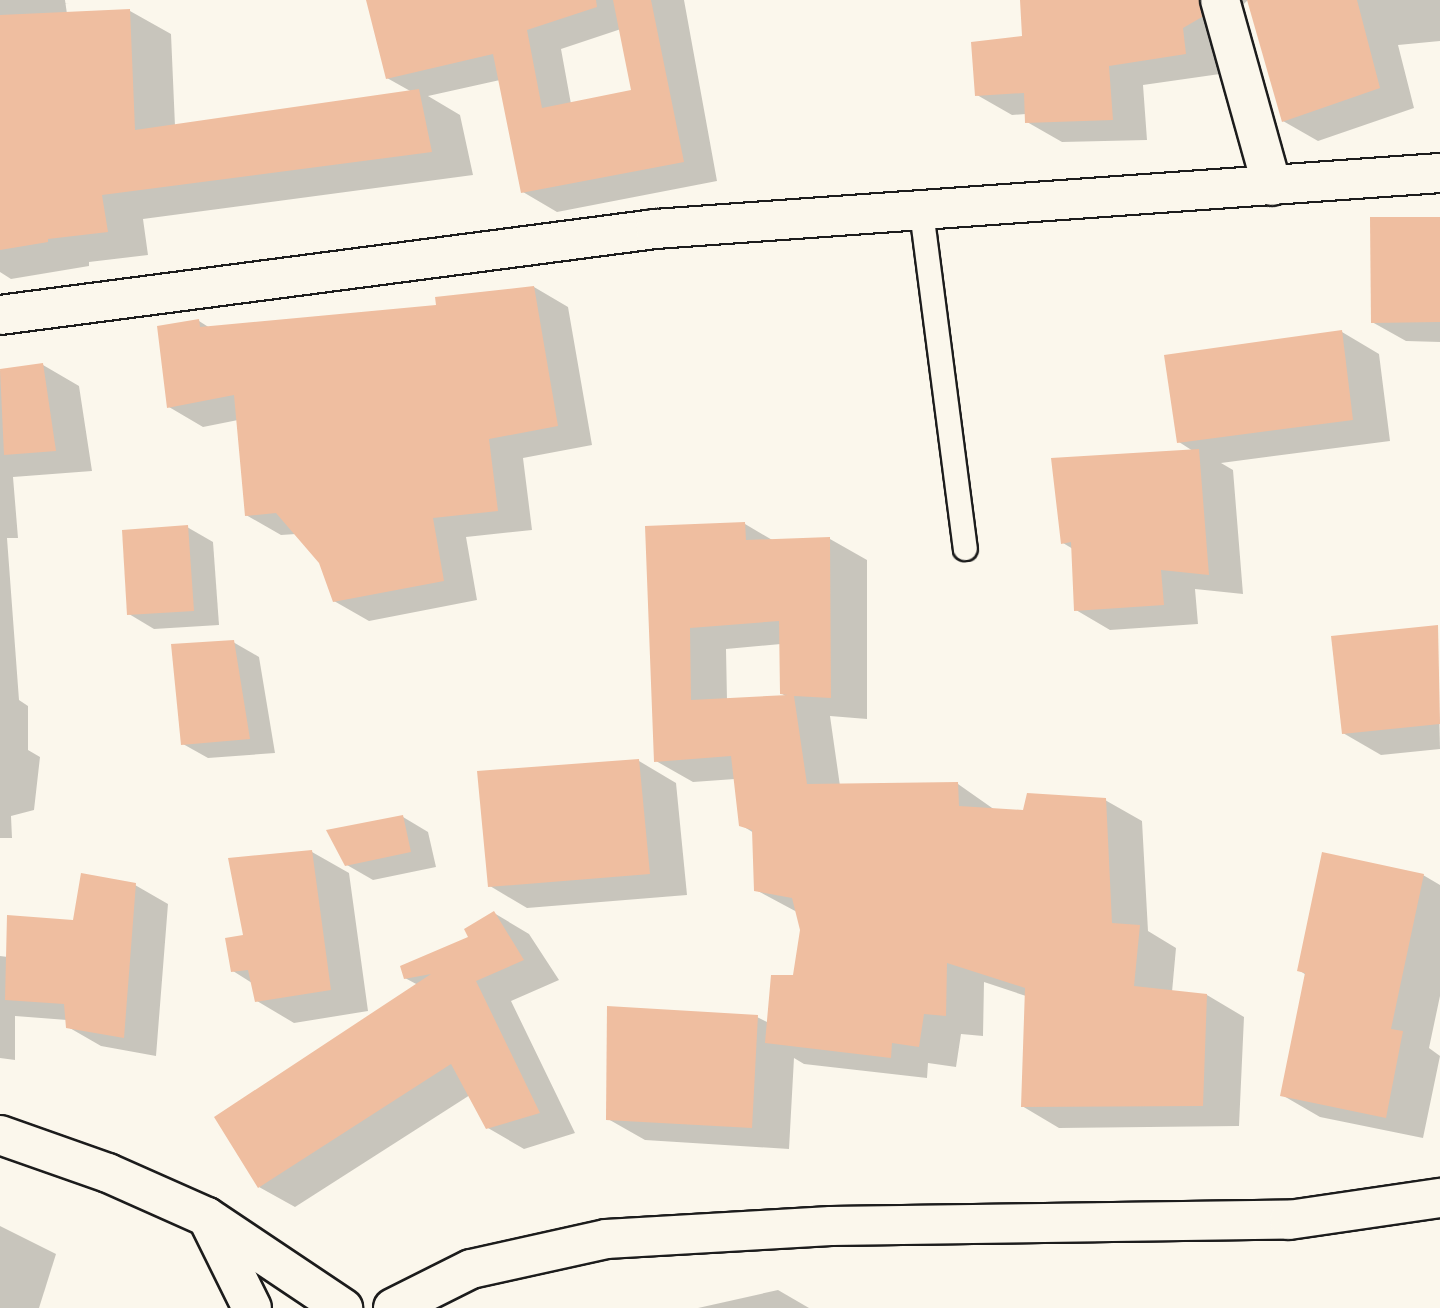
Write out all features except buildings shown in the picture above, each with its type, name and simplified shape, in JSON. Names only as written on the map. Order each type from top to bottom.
[{"type":"street","points":[[1220,0],[1272,186]]},
{"type":"street","points":[[0,315],[655,229],[1440,173]]},
{"type":"street","points":[[0,1135],[108,1173],[207,1217],[343,1308]]},
{"type":"street","points":[[393,1308],[471,1269],[606,1239],[831,1226],[1289,1220],[1440,1198]]},
{"type":"street","points":[[207,1217],[252,1308]]},
{"type":"lane","points":[[921,211],[965,548]]}]
